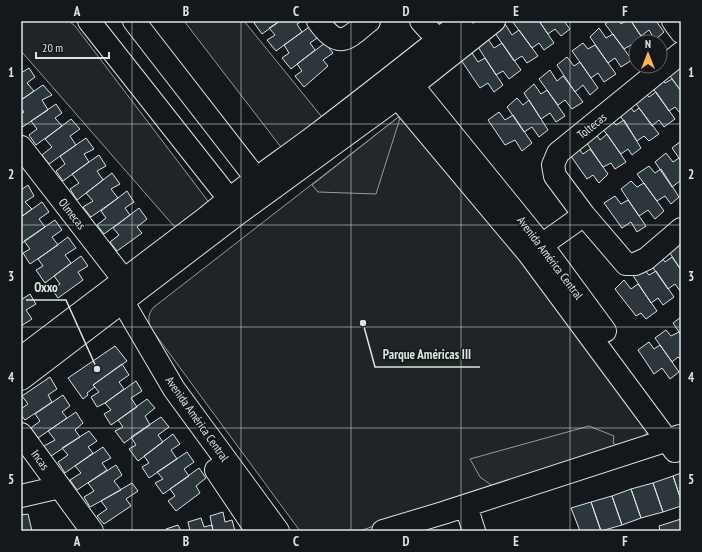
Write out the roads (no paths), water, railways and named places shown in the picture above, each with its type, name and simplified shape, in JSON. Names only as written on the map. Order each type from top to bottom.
[{"type":"street","points":[[90,21],[234,205]]},
{"type":"street","points":[[134,21],[262,186]]},
{"type":"street","points":[[318,21],[327,34],[337,39],[348,39],[370,21]]},
{"type":"street","points":[[421,21],[438,40]]},
{"type":"street","points":[[399,84],[438,40],[462,21]]},
{"type":"street","points":[[21,379],[207,217],[234,205],[262,186],[399,84],[494,21]]},
{"type":"street","points":[[673,21],[681,32]]},
{"type":"street","name":"Toltecas","points":[[681,53],[558,154],[554,165],[555,176],[584,215],[626,264],[635,264],[646,259],[681,229]]},
{"type":"street","name":"Avenida América Central","points":[[383,531],[431,527],[470,518],[677,442],[535,249],[399,84]]},
{"type":"street","name":"Olmecas","points":[[21,147],[114,297]]},
{"type":"street","points":[[535,249],[584,215]]},
{"type":"street","points":[[21,358],[114,297]]},
{"type":"street","name":"Avenida América Central","points":[[114,297],[257,531]]},
{"type":"street","name":"Avenida América Central","points":[[114,297],[174,388],[278,531]]},
{"type":"street","name":"Incas","points":[[21,434],[92,531]]},
{"type":"street","points":[[21,496],[60,487]]},
{"type":"place","name":"Parque Américas III","points":[[363,323]]},
{"type":"place","name":"Oxxo","points":[[97,369]]}]
